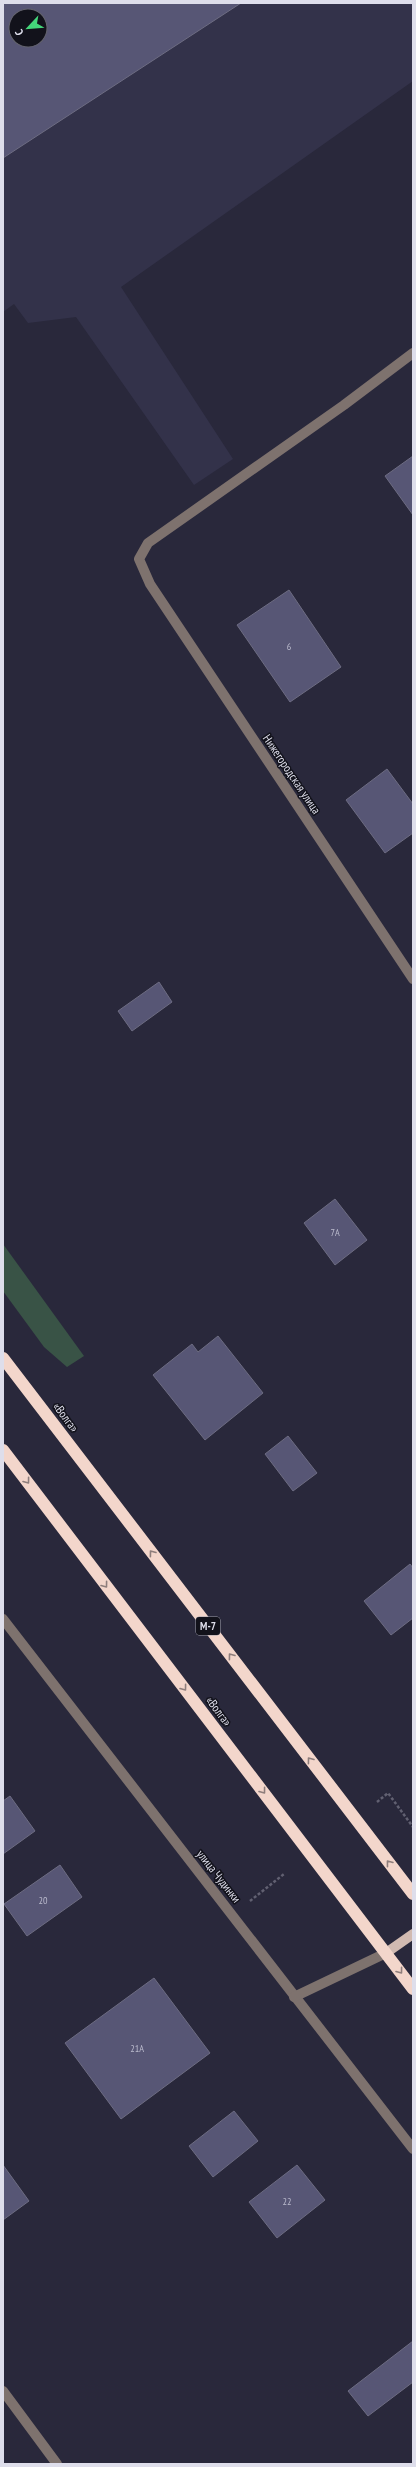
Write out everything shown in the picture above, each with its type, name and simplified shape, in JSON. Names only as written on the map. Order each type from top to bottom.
[{"type":"highway","name":"«Волга»","points":[[3,1358],[413,1894]]},
{"type":"highway","name":"«Волга»","points":[[3,1450],[413,1989]]},
{"type":"main road","points":[[386,1953],[413,1934]]},
{"type":"street","name":"Нижегородская улица","points":[[413,353],[344,405],[148,543],[139,559],[150,584],[413,979]]},
{"type":"street","name":"улица Чудинки","points":[[3,1619],[413,2149]]},
{"type":"street","points":[[294,1997],[386,1953]]},
{"type":"street","points":[[3,2391],[57,2464]]},
{"type":"path","points":[[377,1802],[388,1793],[413,1827]]},
{"type":"path","points":[[232,1914],[284,1874]]},
{"type":"shaded area","points":[[3,3],[413,3],[413,81],[121,287],[233,459],[194,485],[76,317],[28,323],[14,304],[3,312]]},
{"type":"green space","points":[[3,1244],[84,1356],[67,1367],[44,1347],[3,1291]]},
{"type":"building","points":[[3,3],[241,3],[3,158]]},
{"type":"building","points":[[413,456],[413,515],[385,476]]},
{"type":"building","points":[[289,590],[341,667],[290,702],[237,625]]},
{"type":"building","points":[[387,769],[413,804],[413,833],[385,853],[346,800]]},
{"type":"building","points":[[159,982],[172,1002],[132,1031],[118,1011]]},
{"type":"building","points":[[335,1199],[367,1240],[335,1265],[304,1223]]},
{"type":"building","points":[[218,1336],[263,1393],[205,1440],[153,1375],[192,1344],[198,1352]]},
{"type":"building","points":[[288,1436],[317,1473],[293,1491],[265,1454]]},
{"type":"building","points":[[410,1564],[413,1568],[413,1618],[391,1635],[364,1601]]},
{"type":"building","points":[[10,1796],[35,1831],[3,1854],[3,1801]]},
{"type":"building","points":[[60,1865],[82,1897],[27,1936],[4,1904]]},
{"type":"building","points":[[154,1978],[210,2053],[121,2119],[65,2043]]},
{"type":"building","points":[[234,2111],[258,2141],[213,2177],[189,2146]]},
{"type":"building","points":[[3,2165],[29,2201],[3,2220]]},
{"type":"building","points":[[297,2165],[325,2200],[277,2238],[249,2202]]},
{"type":"building","points":[[413,2341],[413,2382],[368,2416],[348,2391]]}]
